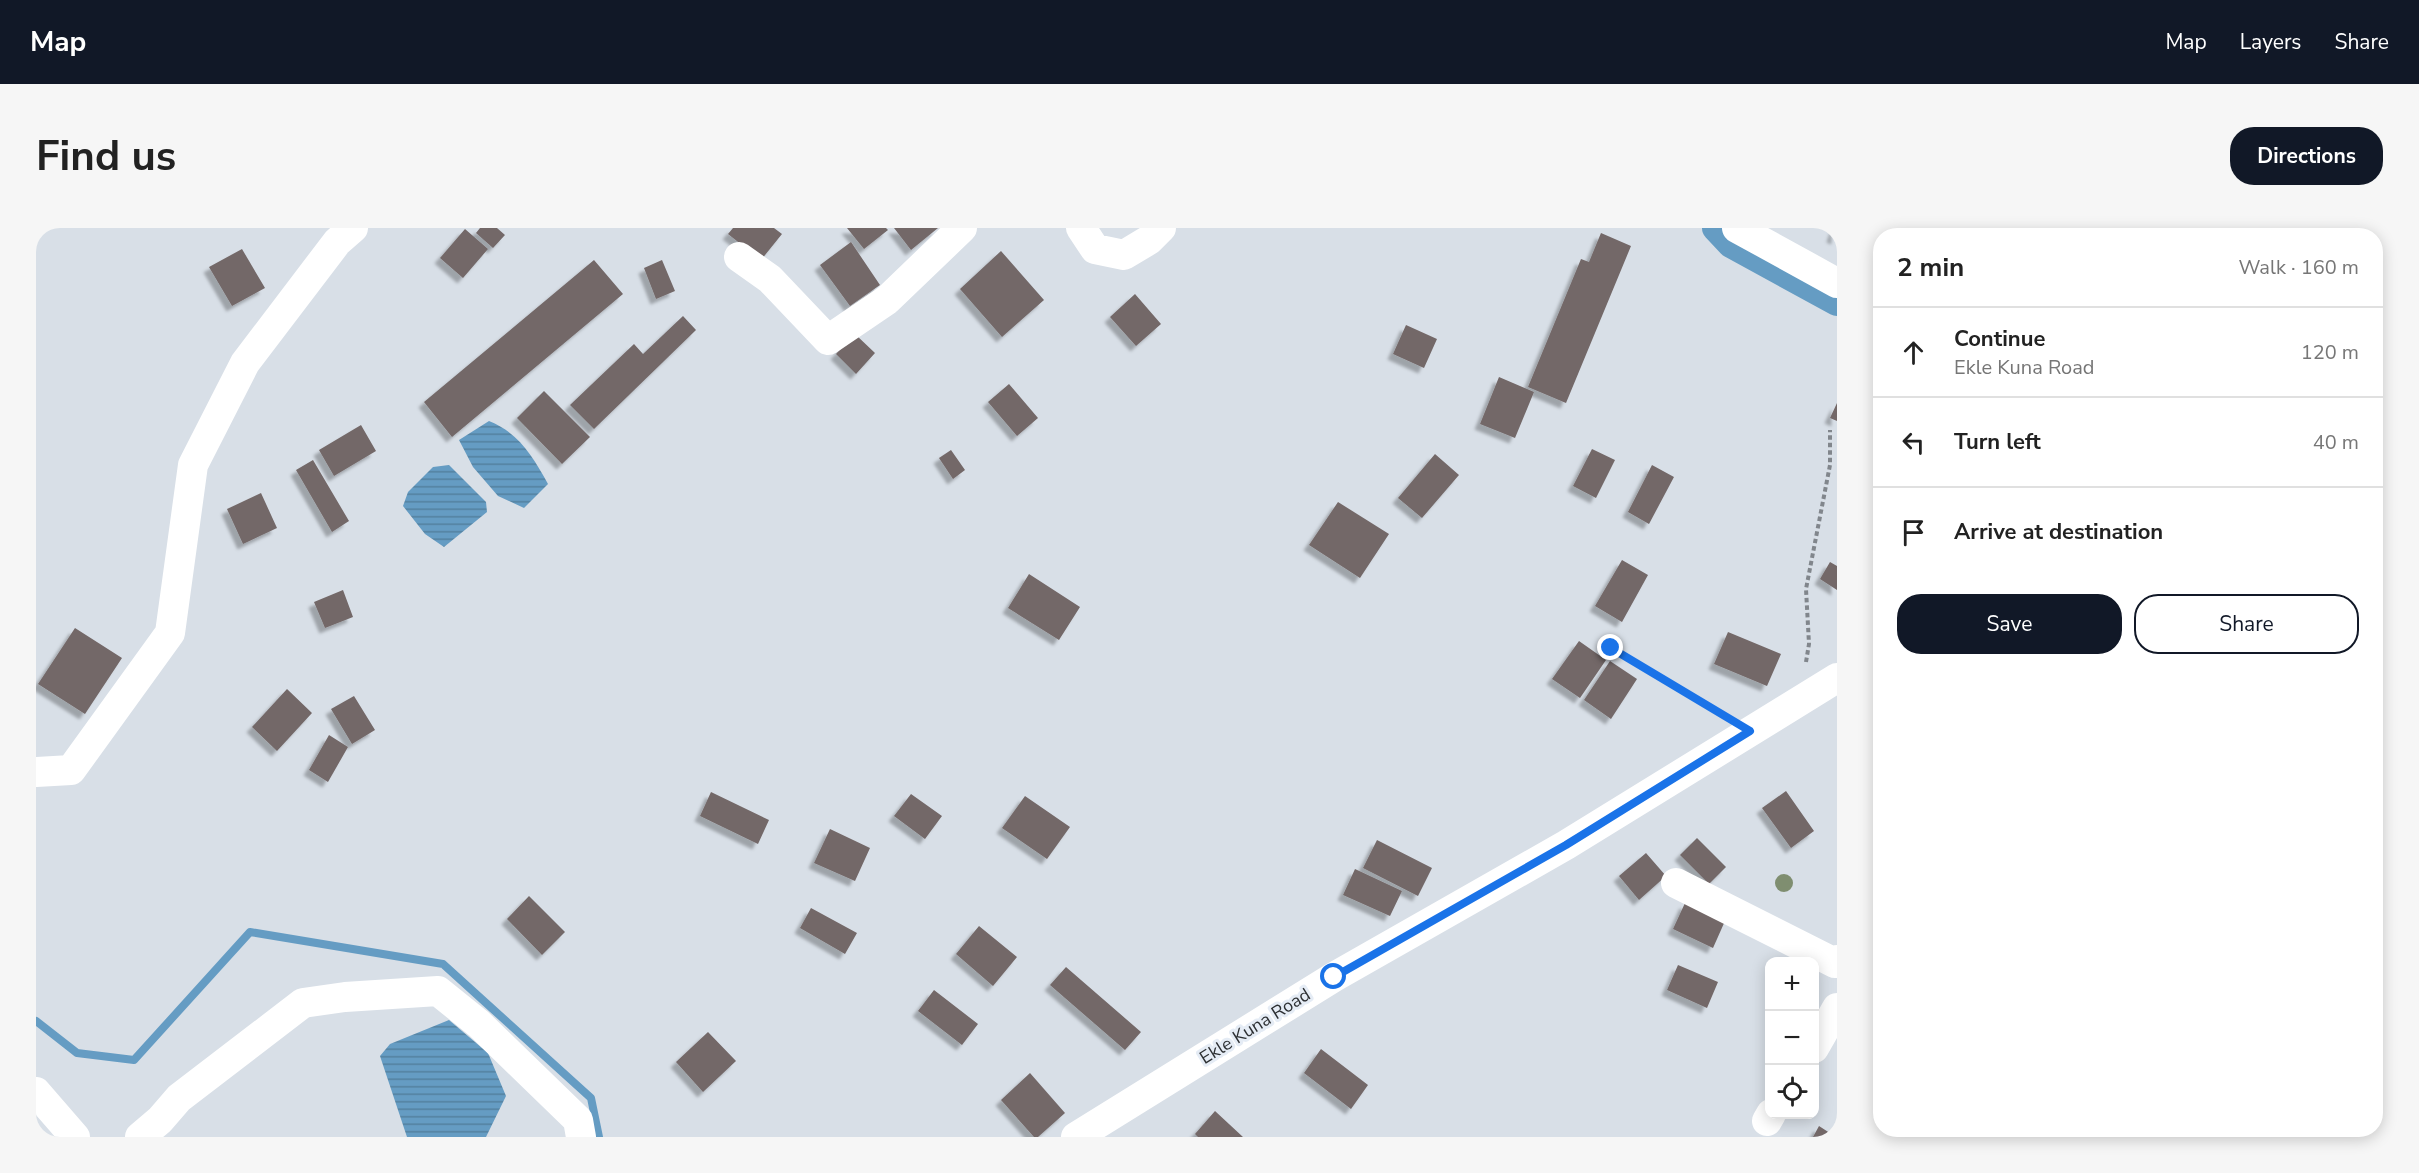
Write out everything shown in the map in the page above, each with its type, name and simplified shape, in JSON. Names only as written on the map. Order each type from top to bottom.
[{"type":"street","points":[[36,772],[71,770],[170,633],[194,465],[245,363],[337,242],[353,228]]},
{"type":"street","points":[[740,257],[770,279],[828,340],[887,300],[962,228]]},
{"type":"street","points":[[1081,228],[1095,249],[1124,255],[1149,240],[1161,228]]},
{"type":"street","points":[[1737,228],[1837,283]]},
{"type":"street","name":"Ekle Kuna Road","points":[[1076,1137],[1334,977],[1566,845],[1837,678]]},
{"type":"street","points":[[1676,883],[1836,965]]},
{"type":"street","points":[[140,1137],[160,1120],[179,1098],[303,1003],[345,997],[438,991],[479,1024],[578,1120],[581,1137]]},
{"type":"street","points":[[1819,1041],[1837,1008]]},
{"type":"street","points":[[36,1092],[75,1137]]},
{"type":"path","points":[[1805,668],[1809,644],[1806,589],[1830,465],[1830,430]]},
{"type":"path","points":[[1611,648],[1750,731]]},
{"type":"water","points":[[489,421],[517,439],[531,455],[548,484],[524,508],[498,496],[473,467],[459,440]]},
{"type":"water","points":[[449,465],[486,502],[487,512],[444,547],[425,534],[403,506],[408,492],[433,467]]},
{"type":"water","points":[[449,1020],[488,1053],[506,1096],[486,1137],[407,1137],[380,1056],[390,1044]]},
{"type":"building","points":[[480,228],[497,228],[505,235],[493,248],[476,233]]},
{"type":"building","points":[[733,228],[774,228],[782,234],[761,260],[728,234]]},
{"type":"building","points":[[847,228],[886,228],[888,230],[864,249]]},
{"type":"building","points":[[894,228],[938,228],[911,250]]},
{"type":"building","points":[[1837,228],[1837,239],[1832,237]]},
{"type":"building","points":[[465,229],[488,249],[463,278],[440,258]]},
{"type":"building","points":[[1601,233],[1631,246],[1566,403],[1528,387],[1581,259],[1589,262]]},
{"type":"building","points":[[851,242],[880,285],[850,306],[820,265]]},
{"type":"building","points":[[242,249],[265,288],[232,306],[209,267]]},
{"type":"building","points":[[1001,251],[1044,300],[1002,337],[960,289]]},
{"type":"building","points":[[594,260],[623,294],[452,437],[424,402]]},
{"type":"building","points":[[662,260],[675,291],[656,299],[644,268]]},
{"type":"building","points":[[1135,294],[1161,324],[1136,346],[1110,317]]},
{"type":"building","points":[[683,316],[696,330],[594,429],[570,405],[634,344],[643,354]]},
{"type":"building","points":[[1406,325],[1437,339],[1424,368],[1393,354]]},
{"type":"building","points":[[855,334],[875,353],[856,374],[836,354]]},
{"type":"building","points":[[1499,377],[1534,392],[1515,438],[1480,424]]},
{"type":"building","points":[[1009,384],[1038,418],[1017,436],[988,402]]},
{"type":"building","points":[[544,391],[590,437],[562,464],[517,418]]},
{"type":"building","points":[[1837,403],[1837,421],[1830,418]]},
{"type":"building","points":[[361,425],[376,451],[334,476],[319,450]]},
{"type":"building","points":[[1592,449],[1615,460],[1596,498],[1573,486]]},
{"type":"building","points":[[951,450],[965,470],[953,479],[939,458]]},
{"type":"building","points":[[1435,454],[1459,475],[1422,518],[1398,498]]},
{"type":"building","points":[[313,460],[349,521],[332,532],[296,470]]},
{"type":"building","points":[[1652,465],[1674,477],[1649,524],[1628,512]]},
{"type":"building","points":[[261,493],[277,528],[243,544],[227,509]]},
{"type":"building","points":[[1338,502],[1389,534],[1360,578],[1309,545]]},
{"type":"building","points":[[1622,560],[1648,575],[1622,622],[1595,606]]},
{"type":"building","points":[[1830,562],[1837,566],[1837,590],[1820,579]]},
{"type":"building","points":[[1029,574],[1080,607],[1059,640],[1008,608]]},
{"type":"building","points":[[343,590],[353,617],[325,628],[314,602]]},
{"type":"building","points":[[75,628],[122,658],[85,714],[38,684]]},
{"type":"building","points":[[1728,632],[1781,654],[1767,686],[1714,664]]},
{"type":"building","points":[[1579,641],[1606,660],[1580,698],[1552,679]]},
{"type":"building","points":[[1610,661],[1637,679],[1611,719],[1584,700]]},
{"type":"building","points":[[287,689],[312,713],[277,751],[252,727]]},
{"type":"building","points":[[354,696],[375,730],[352,744],[331,709]]},
{"type":"building","points":[[329,735],[348,747],[328,782],[309,770]]},
{"type":"building","points":[[1786,791],[1814,831],[1791,848],[1762,808]]},
{"type":"building","points":[[711,792],[769,820],[758,844],[700,816]]},
{"type":"building","points":[[911,794],[942,816],[925,839],[894,816]]},
{"type":"building","points":[[1025,796],[1070,827],[1047,859],[1002,828]]},
{"type":"building","points":[[830,829],[870,848],[855,881],[814,863]]},
{"type":"building","points":[[1697,838],[1726,867],[1709,884],[1680,855]]},
{"type":"building","points":[[1377,840],[1432,868],[1418,896],[1363,868]]},
{"type":"building","points":[[1646,853],[1666,876],[1639,900],[1619,876]]},
{"type":"building","points":[[1355,869],[1402,891],[1390,916],[1343,895]]},
{"type":"building","points":[[529,896],[565,932],[542,955],[507,919]]},
{"type":"building","points":[[1685,903],[1725,921],[1713,948],[1673,929]]},
{"type":"building","points":[[811,908],[857,933],[845,954],[800,928]]},
{"type":"building","points":[[979,926],[1017,957],[993,986],[956,954]]},
{"type":"building","points":[[1678,965],[1718,982],[1707,1008],[1667,990]]},
{"type":"building","points":[[1066,967],[1141,1032],[1125,1050],[1050,985]]},
{"type":"building","points":[[934,990],[978,1024],[962,1045],[918,1011]]},
{"type":"building","points":[[708,1032],[736,1061],[703,1092],[676,1062]]},
{"type":"building","points":[[1321,1049],[1368,1085],[1351,1109],[1304,1073]]},
{"type":"building","points":[[1030,1073],[1065,1113],[1038,1137],[1034,1137],[1001,1100]]},
{"type":"building","points":[[1215,1111],[1243,1137],[1198,1137],[1195,1134]]},
{"type":"building","points":[[1819,1126],[1836,1137],[1813,1137]]},
{"type":"waterway","points":[[1716,228],[1731,244],[1837,302]]},
{"type":"waterway","points":[[36,1021],[77,1053],[134,1060],[250,932],[443,964],[591,1098],[599,1137]]},
{"type":"route","points":[[1334,977],[1566,845],[1750,731],[1611,648]]}]
